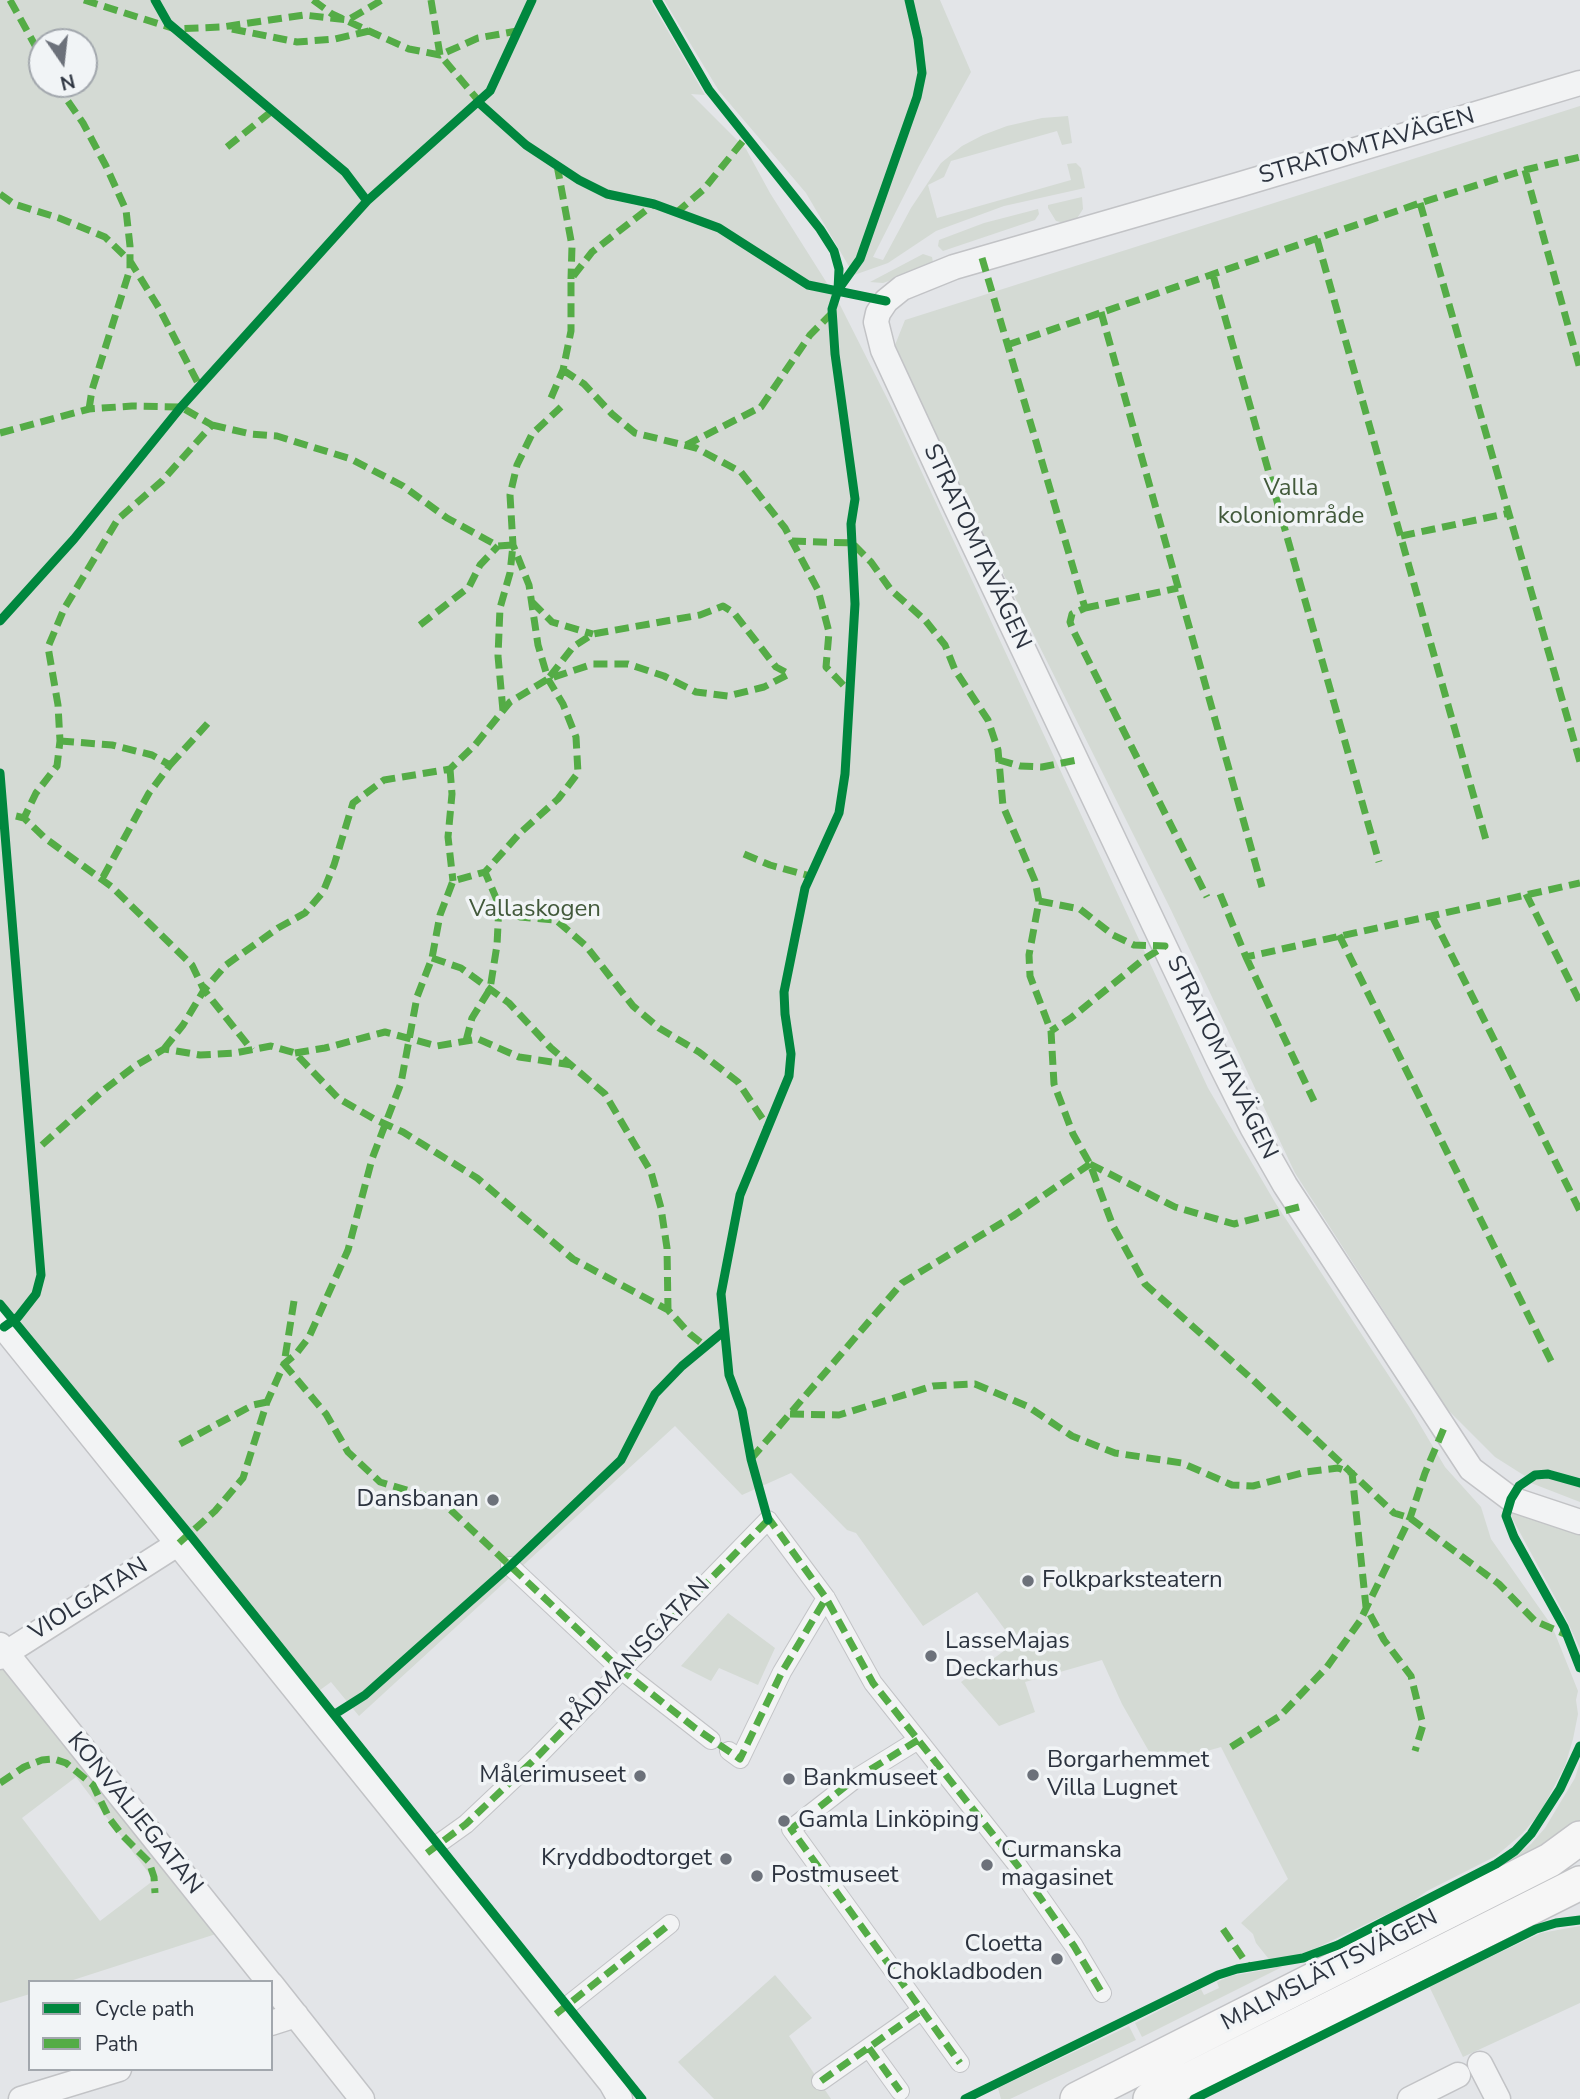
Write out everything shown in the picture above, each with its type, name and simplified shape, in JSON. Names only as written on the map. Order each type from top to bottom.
[{"type":"main road","name":"MALMSLÄTTSVÄGEN","points":[[1077,2099],[1550,1860],[1580,1838]]},
{"type":"main road","name":"MALMSLÄTTSVÄGEN","points":[[1150,2099],[1580,1883]]},
{"type":"street","name":"STRATOMTAVÄGEN","points":[[1580,83],[954,267],[902,288],[886,301],[876,322],[883,350],[953,501],[1252,1127],[1292,1196],[1471,1469],[1511,1499],[1580,1522]]},
{"type":"street","points":[[1,1327],[179,1544],[603,2073],[620,2099]]},
{"type":"street","name":"STRATOMTAVÄGEN","points":[[1444,1428],[1487,1465],[1513,1482],[1580,1509]]},
{"type":"street","name":"RÅDMANSGATAN","points":[[438,1844],[466,1824],[538,1756],[768,1520],[826,1598]]},
{"type":"street","name":"VIOLGATAN","points":[[2,1652],[179,1544]]},
{"type":"street","points":[[510,1566],[620,1669],[711,1740]]},
{"type":"street","points":[[826,1598],[873,1683],[1046,1905],[1102,1993]]},
{"type":"street","points":[[734,1755],[826,1598]]},
{"type":"street","name":"KONVALJEGATAN","points":[[2,1652],[268,1980]]},
{"type":"street","points":[[918,1740],[855,1779],[791,1829],[960,2063]]},
{"type":"street","points":[[567,2006],[670,1924]]},
{"type":"street","name":"KONVALJEGATAN","points":[[273,1987],[362,2099]]},
{"type":"street","points":[[821,2081],[922,2010]]},
{"type":"street","points":[[273,2022],[296,2015]]},
{"type":"street","points":[[869,2048],[900,2091]]},
{"type":"street","points":[[1480,2064],[1498,2099]]},
{"type":"street","points":[[21,2099],[112,2071]]},
{"type":"street","points":[[1410,2099],[1458,2075]]},
{"type":"green space","name":"Vallaskogen","points":[[0,0],[650,0],[705,95],[691,94],[746,149],[770,193],[837,299],[891,406],[1208,1088],[1276,1204],[1410,1408],[1445,1467],[1481,1507],[1491,1539],[1552,1626],[1578,1691],[1578,1714],[1565,1766],[1540,1813],[1522,1834],[1496,1856],[1427,1891],[1410,1903],[1277,1967],[1282,1967],[1142,2037],[1135,2023],[1201,1989],[1204,1995],[1219,1988],[1217,1982],[1230,1976],[1276,1968],[1256,1943],[1253,1934],[1241,1923],[1288,1879],[1221,1747],[1175,1760],[1159,1769],[1122,1704],[1102,1660],[1025,1682],[1035,1712],[999,1726],[961,1682],[1015,1643],[977,1592],[923,1626],[856,1533],[847,1530],[791,1473],[742,1495],[675,1426],[359,1716],[331,1682],[320,1690],[0,1298]]},
{"type":"green space","points":[[664,0],[940,0],[971,72],[873,257],[883,260],[911,208],[941,163],[962,146],[1007,126],[1042,118],[1068,116],[1072,143],[1062,145],[1057,131],[951,161],[944,177],[928,185],[937,218],[1071,180],[1067,164],[1076,163],[1081,168],[1085,188],[1004,206],[936,231],[888,263],[854,275],[806,193],[719,91]]},
{"type":"green space","name":"Valla koloniområde","points":[[1580,106],[1580,1478],[1549,1470],[1539,1470],[1525,1476],[1495,1457],[1447,1409],[1295,1173],[1171,910],[962,491],[895,345],[905,320]]},
{"type":"green space","points":[[1082,197],[1083,209],[1076,220],[1069,224],[1056,221],[1048,208],[1048,205]]},
{"type":"green space","points":[[1038,209],[1039,214],[1035,220],[943,251],[938,246],[939,240],[984,223]]},
{"type":"green space","points":[[923,254],[932,257],[933,262],[929,267],[883,283],[870,282]]},
{"type":"green space","points":[[1544,1476],[1580,1487],[1580,1502],[1531,1483],[1535,1478]]},
{"type":"green space","points":[[1514,1506],[1580,1529],[1580,1649],[1511,1516]]},
{"type":"green space","points":[[728,1613],[775,1648],[758,1685],[719,1668],[711,1681],[681,1666]]},
{"type":"green space","points":[[6,1663],[219,1933],[73,1980],[28,1980],[28,1995],[0,2003],[0,1666]],"holes":[[[76,1777],[154,1880],[100,1921],[22,1818]]]},
{"type":"green space","points":[[1580,1762],[1580,1824],[1556,1844],[1504,1865],[1531,1844],[1545,1828],[1575,1778]]},
{"type":"green space","points":[[1580,1926],[1580,2003],[1463,2057],[1429,1986],[1541,1933]]},
{"type":"green space","points":[[775,1975],[812,2018],[789,2036],[831,2099],[714,2099],[678,2062]]},
{"type":"green space","points":[[1129,2026],[1136,2040],[1010,2099],[1001,2099],[998,2088]]},
{"type":"marked path","points":[[10,0],[28,33]]},
{"type":"marked path","points":[[84,0],[175,29],[222,27],[304,15],[348,20],[382,0]]},
{"type":"marked path","points":[[313,0],[332,14],[409,49],[440,55],[478,38],[517,31]]},
{"type":"marked path","points":[[431,0],[440,55],[483,106]]},
{"type":"marked path","points":[[232,29],[297,42],[335,39],[369,31]]},
{"type":"marked path","points":[[66,98],[83,123],[126,210],[130,246],[130,269],[92,390],[89,409]]},
{"type":"marked path","points":[[227,147],[272,111]]},
{"type":"marked path","points":[[676,213],[704,189],[747,136]]},
{"type":"marked path","points":[[1007,345],[1420,203],[1525,170],[1580,157]]},
{"type":"marked path","points":[[557,165],[572,246],[571,279]]},
{"type":"marked path","points":[[1525,170],[1580,369]]},
{"type":"marked path","points":[[0,194],[14,204],[59,218],[105,237],[130,261],[159,308],[200,387]]},
{"type":"marked path","points":[[1420,203],[1580,762]]},
{"type":"marked path","points":[[551,398],[563,370],[571,331],[571,279],[592,252],[654,204]]},
{"type":"marked path","points":[[1317,239],[1486,840]]},
{"type":"marked path","points":[[982,258],[1085,608],[1072,614],[1070,622],[1207,897]]},
{"type":"marked path","points":[[1213,275],[1379,862]]},
{"type":"marked path","points":[[1101,312],[1262,887]]},
{"type":"marked path","points":[[686,445],[761,407],[810,335],[832,313]]},
{"type":"marked path","points":[[563,370],[584,384],[612,414],[635,433],[696,448],[741,472],[785,528],[818,590],[829,632],[826,667],[849,691]]},
{"type":"marked path","points":[[0,433],[89,409],[132,406],[181,407],[212,425],[162,481],[118,519],[64,609],[48,647],[58,705],[60,741],[57,766],[36,793],[24,818]]},
{"type":"marked path","points":[[179,1543],[215,1511],[243,1478],[267,1402],[284,1364],[309,1337],[348,1250],[372,1159],[401,1083],[417,997],[432,958],[440,915],[453,881],[485,872],[520,833],[558,799],[578,773],[576,737],[563,704],[548,679],[538,645],[529,585],[513,545],[510,495],[517,465],[532,434],[561,407]]},
{"type":"marked path","points":[[212,425],[251,434],[277,436],[351,459],[403,486],[447,518],[498,546],[513,545],[510,573],[500,608],[498,656],[503,711]]},
{"type":"marked path","points":[[1401,536],[1509,513]]},
{"type":"marked path","points":[[792,541],[852,543],[871,562],[891,590],[925,620],[945,645],[955,670],[988,720],[998,750],[1003,806],[1035,881],[1039,901],[1029,955],[1030,976],[1051,1031],[1054,1084],[1073,1134],[1090,1164],[1113,1226],[1145,1284],[1253,1380],[1394,1513],[1410,1518],[1499,1584],[1535,1621],[1567,1635]]},
{"type":"marked path","points":[[420,625],[469,587],[480,565],[498,546]]},
{"type":"marked path","points":[[1085,608],[1178,588]]},
{"type":"marked path","points":[[532,602],[552,622],[593,634]]},
{"type":"marked path","points":[[164,1049],[183,1025],[204,990],[226,965],[278,928],[305,913],[323,892],[353,803],[384,780],[450,769],[475,745],[510,702],[548,679],[593,664],[628,664],[664,676],[696,692],[728,696],[764,687],[789,674],[776,667],[734,613],[723,606],[700,615],[593,634],[573,647],[548,679]]},
{"type":"marked path","points":[[170,765],[208,723]]},
{"type":"marked path","points":[[60,741],[112,745],[152,755],[170,765],[149,793],[102,879]]},
{"type":"marked path","points":[[999,760],[1020,766],[1042,767],[1077,760]]},
{"type":"marked path","points":[[450,769],[452,794],[448,837],[453,881]]},
{"type":"marked path","points":[[16,816],[24,818],[45,838],[112,887],[192,965],[204,990],[252,1050]]},
{"type":"marked path","points":[[744,854],[770,865],[810,876]]},
{"type":"marked path","points":[[466,1041],[472,1018],[490,989],[497,945],[499,905],[485,872]]},
{"type":"marked path","points":[[1220,894],[1246,957],[1580,883]]},
{"type":"marked path","points":[[1526,894],[1580,1002]]},
{"type":"marked path","points":[[1039,901],[1080,909],[1113,935],[1134,945],[1165,946],[1144,959],[1051,1031]]},
{"type":"marked path","points":[[499,905],[520,917],[556,920],[586,946],[633,1006],[659,1028],[699,1052],[738,1082],[768,1127]]},
{"type":"marked path","points":[[1432,916],[1580,1211]]},
{"type":"marked path","points":[[1339,935],[1553,1365]]},
{"type":"marked path","points":[[1246,957],[1314,1101]]},
{"type":"marked path","points":[[432,958],[461,968],[509,1003],[551,1048],[605,1094],[651,1172],[661,1208],[667,1248],[668,1310]]},
{"type":"marked path","points":[[295,1053],[385,1032],[437,1046],[478,1039],[519,1057],[572,1065]]},
{"type":"marked path","points":[[42,1145],[105,1089],[135,1066],[164,1049],[200,1055],[235,1053],[271,1046],[295,1053],[338,1098],[403,1132],[477,1178],[573,1259],[668,1310],[705,1346]]},
{"type":"marked path","points":[[1090,1164],[1175,1207],[1234,1224],[1299,1207]]},
{"type":"marked path","points":[[751,1459],[902,1283],[1013,1216],[1090,1164]]},
{"type":"marked path","points":[[294,1301],[284,1364],[326,1414],[348,1452],[380,1482],[440,1500],[620,1669],[695,1728],[740,1759],[782,1672],[826,1598]]},
{"type":"marked path","points":[[790,1414],[839,1415],[933,1386],[975,1384],[1027,1406],[1072,1436],[1115,1453],[1182,1463],[1232,1485],[1253,1486],[1306,1472],[1338,1468],[1352,1473],[1366,1607],[1384,1640],[1411,1676],[1423,1725],[1415,1751]]},
{"type":"marked path","points":[[180,1444],[253,1405],[267,1402]]},
{"type":"marked path","points":[[1231,1747],[1280,1716],[1327,1667],[1360,1621],[1410,1518],[1444,1428]]},
{"type":"marked path","points":[[767,1516],[826,1598],[873,1683],[1018,1866],[1074,1946],[1102,1993]]},
{"type":"marked path","points":[[427,1853],[466,1824],[538,1756],[768,1520]]},
{"type":"marked path","points":[[918,1740],[855,1779],[791,1829],[960,2063]]},
{"type":"marked path","points":[[0,1783],[24,1767],[42,1760],[54,1759],[66,1763],[93,1785],[109,1818],[149,1862],[155,1893]]},
{"type":"marked path","points":[[556,2014],[670,1924]]},
{"type":"marked path","points":[[1223,1929],[1249,1967]]},
{"type":"marked path","points":[[821,2081],[922,2010]]},
{"type":"marked path","points":[[869,2048],[900,2091]]},
{"type":"cycle path","points":[[155,0],[168,23],[345,172],[367,201]]},
{"type":"cycle path","points":[[0,621],[74,539],[181,407],[367,201],[490,91],[532,0]]},
{"type":"cycle path","points":[[657,0],[709,90],[820,229],[834,251],[839,269],[838,290]]},
{"type":"cycle path","points":[[768,1520],[751,1459],[742,1410],[729,1375],[721,1294],[740,1195],[789,1076],[791,1054],[784,992],[805,888],[839,813],[845,774],[855,604],[851,524],[855,499],[835,354],[832,309],[838,290],[860,259],[917,97],[922,73],[909,0]]},
{"type":"cycle path","points":[[478,102],[526,145],[579,180],[607,194],[654,204],[719,228],[808,285],[886,301]]},
{"type":"cycle path","points":[[0,773],[41,1275],[36,1294],[18,1317],[4,1327]]},
{"type":"cycle path","points":[[0,1304],[190,1535],[642,2099]]},
{"type":"cycle path","points":[[335,1714],[365,1695],[510,1566],[621,1460],[655,1394],[682,1366],[723,1332]]},
{"type":"cycle path","points":[[1580,1483],[1548,1474],[1535,1475],[1519,1486],[1511,1499],[1506,1516],[1514,1537],[1564,1627],[1580,1668]]},
{"type":"cycle path","points":[[965,2099],[1218,1975],[1237,1969],[1303,1958],[1338,1945],[1496,1864],[1515,1851],[1531,1834],[1560,1789],[1580,1746]]},
{"type":"cycle path","points":[[1194,2099],[1536,1929],[1580,1920]]},
{"type":"place","name":"Dansbanan","points":[[493,1500]]},
{"type":"place","name":"Folkparksteatern","points":[[1028,1581]]},
{"type":"place","name":"LasseMajas Deckarhus","points":[[931,1656]]},
{"type":"place","name":"Borgarhemmet Villa Lugnet","points":[[1033,1775]]},
{"type":"place","name":"Målerimuseet","points":[[640,1776]]},
{"type":"place","name":"Bankmuseet","points":[[789,1779]]},
{"type":"place","name":"Gamla Linköping","points":[[784,1821]]},
{"type":"place","name":"Kryddbodtorget","points":[[726,1859]]},
{"type":"place","name":"Curmanska magasinet","points":[[987,1865]]},
{"type":"place","name":"Postmuseet","points":[[757,1876]]},
{"type":"place","name":"Cloetta Chokladboden","points":[[1057,1959]]}]
